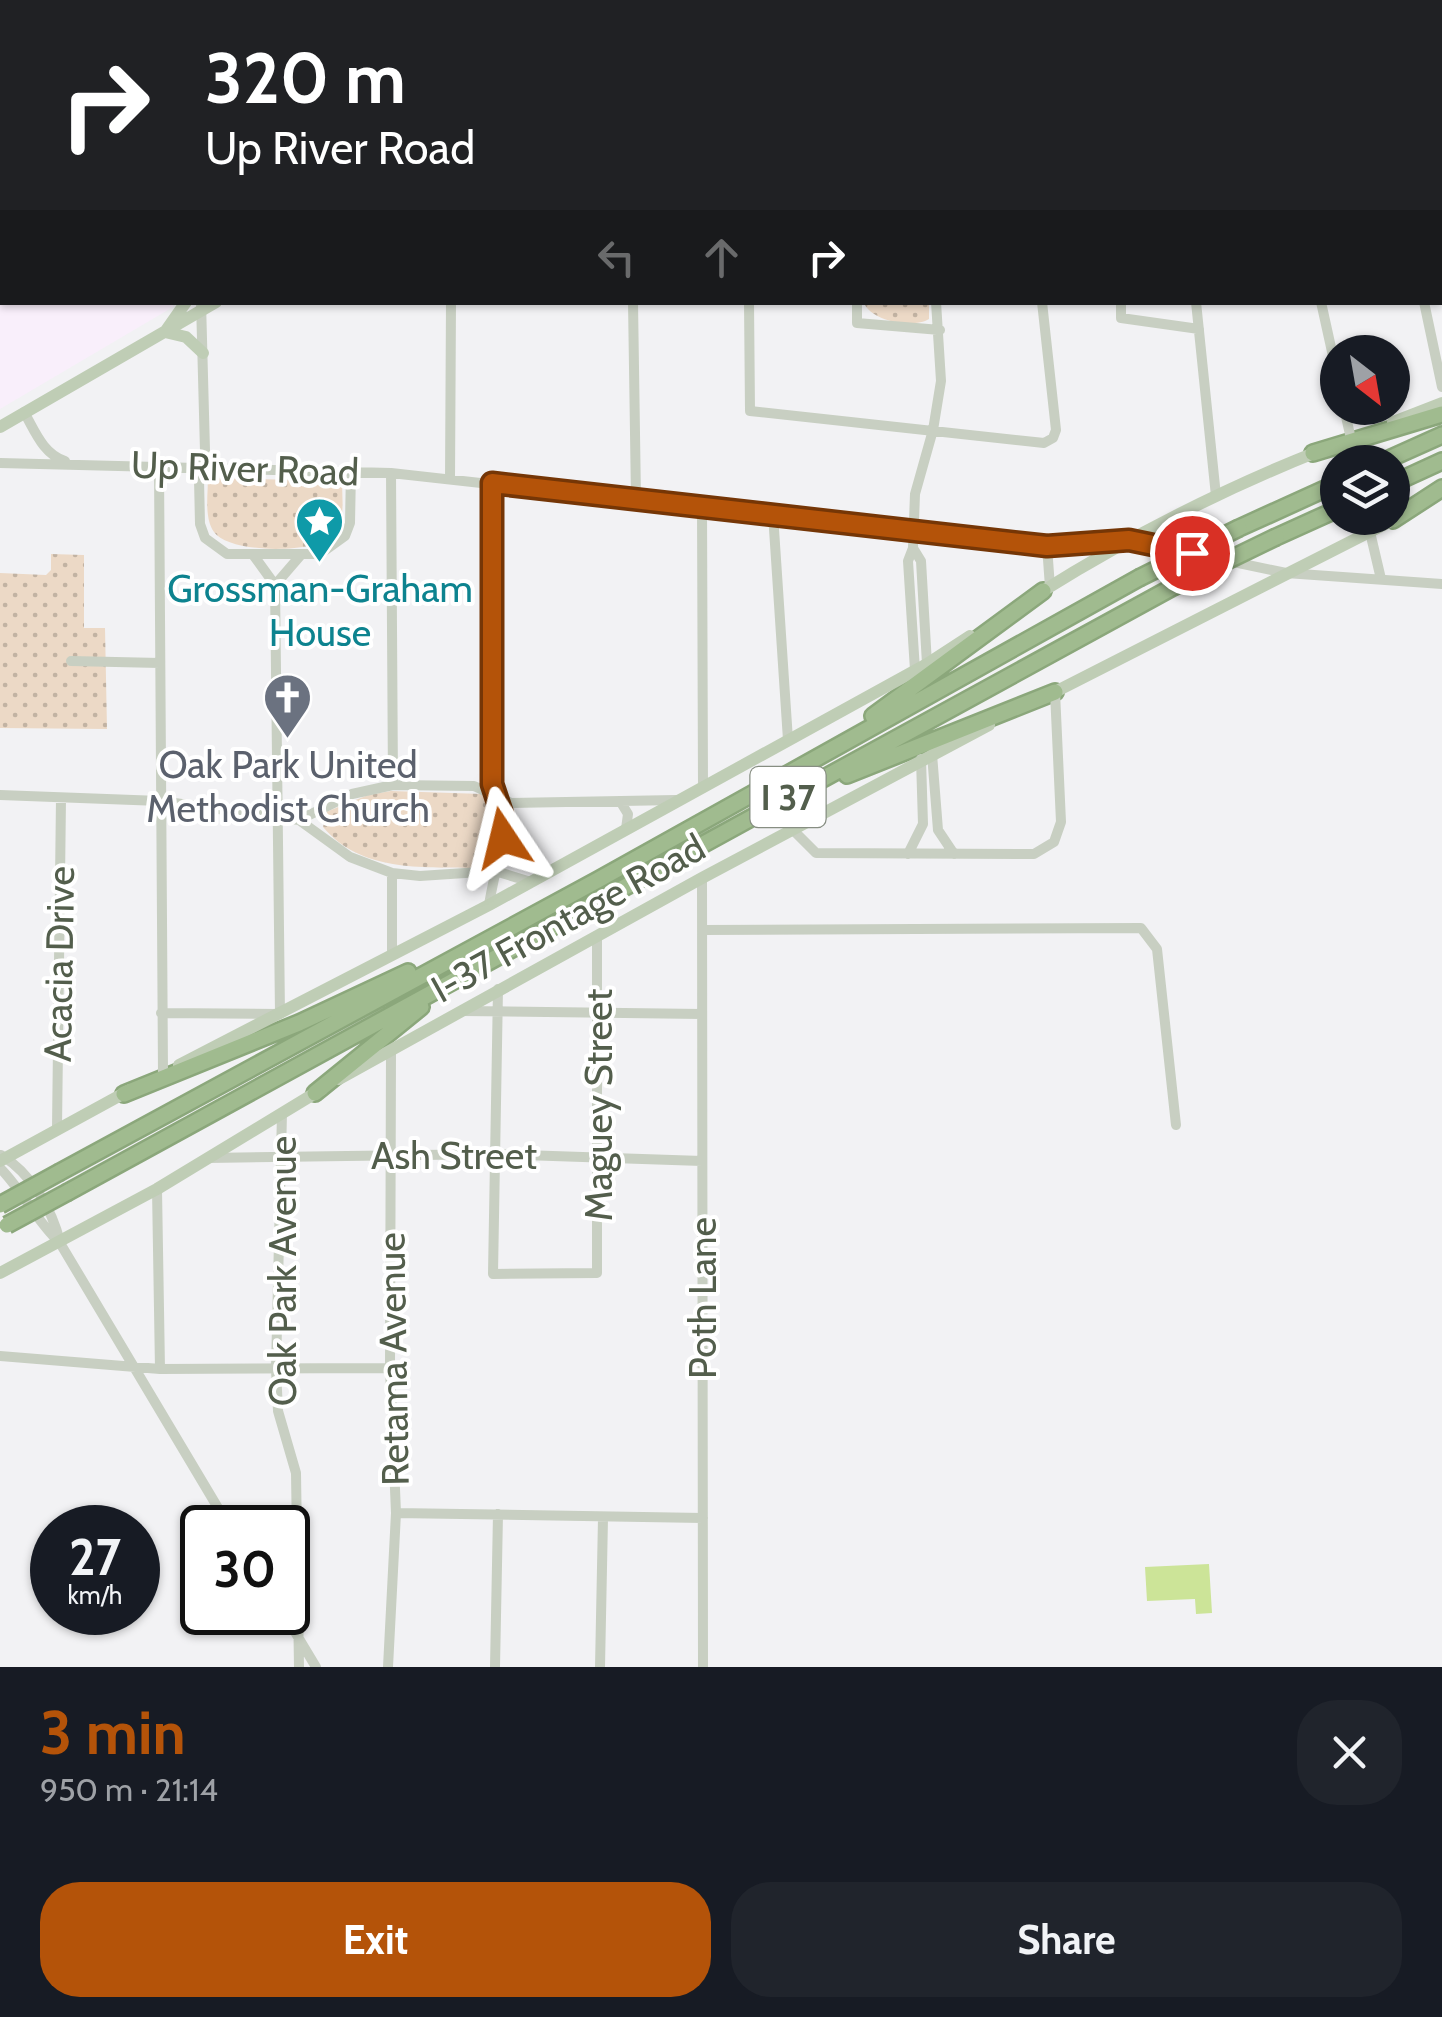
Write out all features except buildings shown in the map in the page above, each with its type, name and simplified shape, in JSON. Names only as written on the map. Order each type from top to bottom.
[{"type":"highway","points":[[1313,454],[1442,414]]},
{"type":"highway","points":[[1410,449],[1442,435]]},
{"type":"highway","points":[[1410,476],[1442,461]]},
{"type":"highway","name":"I 37","points":[[0,1205],[530,917],[1139,578],[1320,491]]},
{"type":"highway","points":[[1410,510],[1442,492]]},
{"type":"highway","name":"I 37","points":[[4,1227],[1173,588],[1320,517]]},
{"type":"highway","points":[[822,754],[1046,589]]},
{"type":"highway","points":[[809,786],[1055,692]]},
{"type":"highway","points":[[124,1094],[299,1023],[499,927],[530,917]]},
{"type":"highway","points":[[315,1092],[455,979]]},
{"type":"main road","points":[[165,332],[184,305]]},
{"type":"main road","points":[[0,428],[201,307]]},
{"type":"main road","points":[[165,332],[186,338],[203,353]]},
{"type":"main road","name":"I-37 Frontage Road","points":[[2,1160],[531,882],[921,667],[1129,540],[1216,496],[1442,403]]},
{"type":"main road","name":"I-37 Frontage Road","points":[[0,1273],[156,1189],[315,1092],[498,989],[792,829],[1364,535]]},
{"type":"street","points":[[450,479],[451,305]]},
{"type":"street","points":[[632,305],[636,499]]},
{"type":"street","points":[[750,305],[750,411],[1044,442],[1053,438],[1056,430],[1042,305]]},
{"type":"street","points":[[856,305],[857,323],[940,330]]},
{"type":"street","points":[[921,667],[921,561],[913,548],[912,530],[940,381],[936,305]]},
{"type":"street","points":[[1122,305],[1121,318],[1199,329]]},
{"type":"street","points":[[1196,305],[1216,496]]},
{"type":"street","points":[[1322,305],[1328,335]]},
{"type":"street","points":[[1425,305],[1442,387]]},
{"type":"street","points":[[201,307],[205,452],[199,478],[200,524],[205,538],[227,554],[320,554],[345,536],[350,522],[351,471]]},
{"type":"street","points":[[24,412],[54,458],[71,463]]},
{"type":"street","points":[[1347,425],[1350,440]]},
{"type":"street","name":"Up River Road","points":[[0,463],[391,472],[1047,546],[1129,540],[1286,573],[1442,584]]},
{"type":"street","points":[[159,466],[163,1073]]},
{"type":"street","points":[[391,472],[392,785]]},
{"type":"street","points":[[489,905],[503,838],[502,814],[492,784],[492,483]]},
{"type":"street","points":[[702,506],[703,787]]},
{"type":"street","points":[[773,514],[788,740]]},
{"type":"street","points":[[1371,535],[1381,579]]},
{"type":"street","points":[[1046,589],[1047,546]]},
{"type":"street","points":[[161,1013],[280,1014],[276,585],[254,556]]},
{"type":"street","points":[[276,585],[300,556]]},
{"type":"street","points":[[71,662],[160,663]]},
{"type":"street","points":[[792,829],[816,854],[1034,854],[1054,842],[1061,822],[1055,692]]},
{"type":"street","points":[[926,757],[930,813],[954,854]]},
{"type":"street","points":[[299,820],[352,794],[392,785],[474,786],[510,803],[677,800]]},
{"type":"street","points":[[0,795],[160,801],[299,820],[350,856],[392,873],[420,876],[494,872],[531,882]]},
{"type":"street","name":"Acacia Drive","points":[[58,1129],[61,798]]},
{"type":"street","points":[[620,802],[628,814],[626,829]]},
{"type":"street","points":[[908,854],[930,813]]},
{"type":"street","points":[[392,873],[392,954]]},
{"type":"street","name":"Poth Lane","points":[[702,878],[702,1667]]},
{"type":"street","points":[[702,930],[1141,928],[1158,949],[1176,1124]]},
{"type":"street","name":"Maguey Street","points":[[495,1154],[493,1274],[598,1273],[597,936]]},
{"type":"street","points":[[495,1154],[498,989]]},
{"type":"street","points":[[462,1011],[702,1014]]},
{"type":"street","points":[[248,1012],[253,1028]]},
{"type":"street","name":"Retama Avenue","points":[[388,1667],[396,1513],[390,1368],[390,1050]]},
{"type":"street","name":"Oak Park Avenue","points":[[282,1113],[276,1369],[278,1410],[296,1472],[299,1667]]},
{"type":"street","name":"Ash Street","points":[[207,1158],[390,1153],[702,1160]]},
{"type":"street","points":[[2,1160],[30,1179],[56,1225],[60,1243],[216,1505]]},
{"type":"street","points":[[156,1189],[160,1369]]},
{"type":"street","points":[[0,1356],[160,1369],[390,1368]]},
{"type":"street","points":[[396,1513],[702,1518]]},
{"type":"street","points":[[495,1667],[498,1514]]},
{"type":"street","points":[[600,1667],[603,1518]]},
{"type":"street","points":[[297,1635],[316,1667]]},
{"type":"shaded area","points":[[0,305],[173,305],[173,307],[0,409]]},
{"type":"shaded area","points":[[865,305],[929,305],[929,319],[893,322]]},
{"type":"shaded area","points":[[208,478],[342,481],[340,523],[333,535],[310,546],[273,549],[237,544],[223,539],[211,526]]},
{"type":"shaded area","points":[[51,554],[84,555],[84,628],[105,628],[107,729],[0,728],[0,573],[46,575],[51,570]]},
{"type":"shaded area","points":[[391,791],[483,794],[498,823],[491,856],[473,868],[393,864],[355,852],[323,827],[326,812],[368,795]]},
{"type":"shaded area","points":[[1209,1564],[1212,1613],[1196,1614],[1195,1599],[1147,1601],[1145,1567]]},
{"type":"place","name":"Grossman-Graham House","points":[[320,564]]},
{"type":"place","name":"Oak Park United Methodist Church","points":[[288,740]]},
{"type":"route","points":[[503,838],[502,814],[492,784],[492,483],[1047,546],[1129,540],[1192,553]]}]
